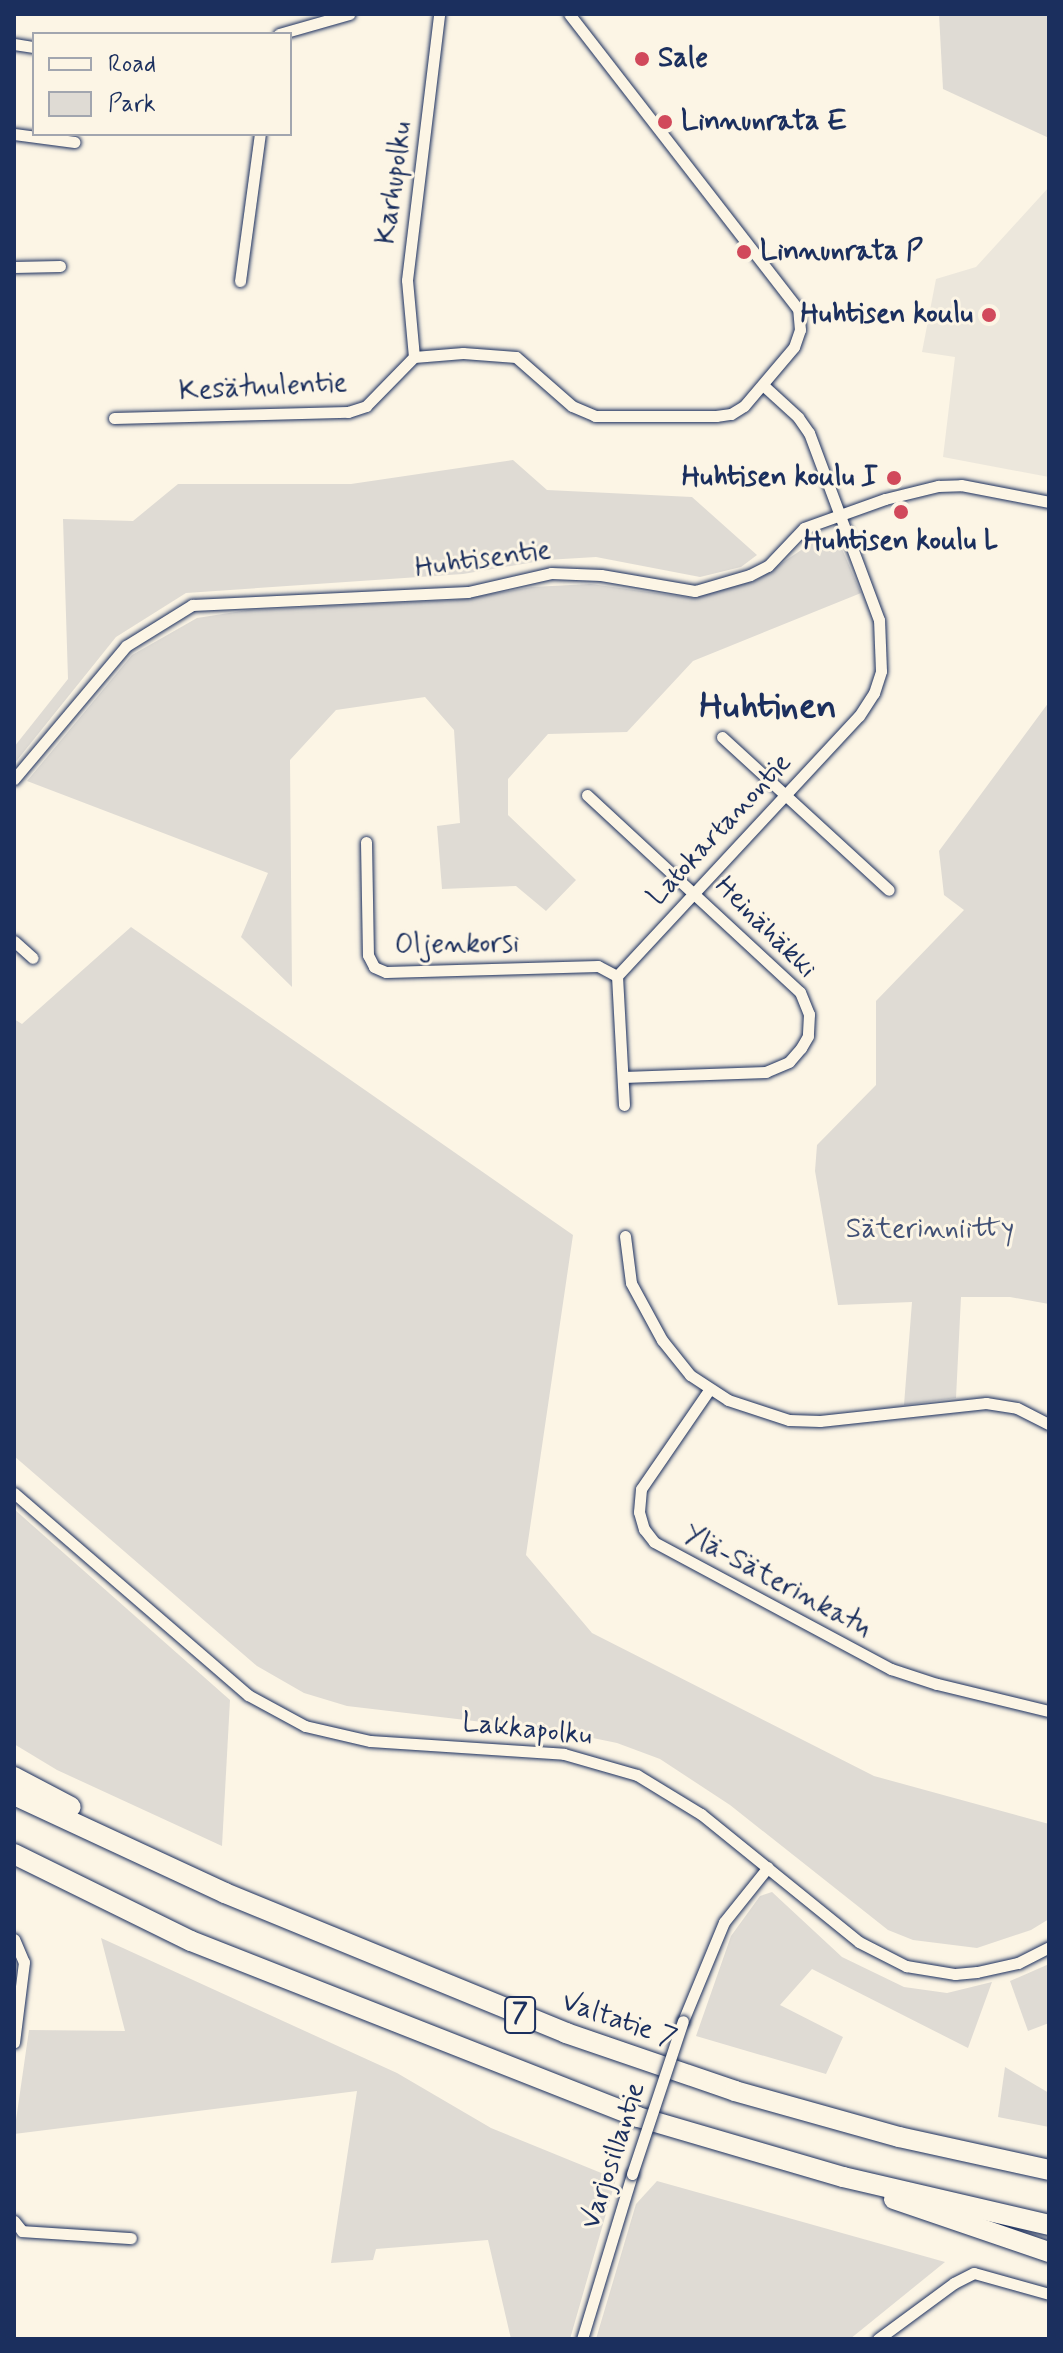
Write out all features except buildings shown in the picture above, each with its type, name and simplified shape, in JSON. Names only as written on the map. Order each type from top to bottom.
[{"type":"highway","points":[[14,1777],[126,1835],[225,1893]]},
{"type":"highway","name":"Valtatie 7","points":[[14,1795],[225,1893],[566,2033],[735,2091],[899,2137],[1049,2170]]},
{"type":"highway","name":"7","points":[[14,1854],[191,1941],[638,2117],[843,2177],[1049,2225]]},
{"type":"highway","points":[[843,2177],[930,2213],[1049,2252]]},
{"type":"street","points":[[286,32],[349,14]]},
{"type":"street","name":"Karhupolku","points":[[414,357],[407,280],[439,14]]},
{"type":"street","points":[[414,357],[463,353],[516,357],[572,406],[595,416],[731,414],[763,385],[789,355],[798,338],[800,323],[795,304],[569,14]]},
{"type":"street","points":[[14,134],[74,142]]},
{"type":"street","points":[[240,281],[260,136]]},
{"type":"street","points":[[14,267],[60,266]]},
{"type":"street","name":"Kesätuulentie","points":[[114,418],[348,412],[366,406],[414,357]]},
{"type":"street","name":"Latokartanontie","points":[[617,976],[859,716],[874,693],[881,671],[879,620],[809,433],[798,417],[763,385]]},
{"type":"street","name":"Huhtisentie","points":[[14,779],[126,646],[192,605],[468,592],[551,573],[601,575],[695,591],[750,575],[768,566],[804,528],[838,514],[938,486],[987,488],[1049,502]]},
{"type":"street","points":[[722,737],[889,890]]},
{"type":"street","name":"Heinähäkki","points":[[587,795],[800,992],[809,1014],[808,1036],[789,1062],[766,1072],[623,1077]]},
{"type":"street","name":"Oljenkorsi","points":[[366,842],[368,955],[374,967],[386,972],[598,966],[617,976]]},
{"type":"street","points":[[14,941],[33,958]]},
{"type":"street","points":[[617,976],[624,1105]]},
{"type":"street","points":[[625,1236],[631,1283],[650,1321],[690,1375],[709,1390],[753,1410],[789,1420],[837,1420],[986,1403],[1017,1408],[1049,1424]]},
{"type":"street","name":"Ylä-Säterinkatu","points":[[709,1390],[641,1489],[639,1512],[644,1529],[654,1542],[891,1669],[937,1684],[1049,1711]]},
{"type":"street","name":"Lakkapolku","points":[[14,1493],[213,1666],[275,1712],[305,1726],[359,1740],[564,1754],[609,1764],[637,1775],[681,1800],[859,1942],[906,1966],[955,1974],[977,1972],[1018,1963],[1049,1947]]},
{"type":"street","name":"Varjosillantie","points":[[582,2339],[683,2021],[724,1922],[768,1867]]},
{"type":"street","points":[[14,1939],[24,1962],[14,2042]]},
{"type":"street","points":[[14,2221],[22,2231],[131,2238]]},
{"type":"street","points":[[878,2339],[974,2273],[1049,2294]]},
{"type":"shaded area","name":"Huhtisen koulu","points":[[1049,187],[1049,477],[943,457],[955,357],[922,352],[936,279],[976,267]]},
{"type":"green space","points":[[939,14],[1049,14],[1049,138],[943,89]]},
{"type":"green space","points":[[513,460],[547,490],[692,497],[757,555],[741,567],[700,577],[596,557],[546,560],[463,574],[186,593],[116,637],[14,764],[14,747],[68,679],[63,519],[133,521],[178,484],[351,484]]},
{"type":"green space","points":[[825,537],[838,540],[861,593],[693,661],[627,732],[548,734],[508,779],[508,815],[576,880],[546,911],[516,886],[442,889],[437,826],[460,823],[454,730],[425,697],[336,710],[290,760],[292,987],[241,937],[268,873],[27,781],[132,655],[197,618],[248,610],[457,600],[532,587],[591,584],[692,598],[757,580]]},
{"type":"green space","name":"Säterinniitty","points":[[1049,702],[1049,1304],[1010,1297],[961,1297],[956,1398],[904,1405],[912,1302],[838,1305],[815,1171],[817,1145],[876,1085],[876,1001],[964,910],[944,895],[939,851]]},
{"type":"green space","points":[[131,927],[573,1235],[526,1555],[592,1633],[874,1776],[1049,1824],[1049,1919],[1031,1930],[977,1948],[913,1940],[888,1930],[730,1805],[660,1759],[617,1743],[559,1731],[347,1706],[304,1693],[257,1666],[14,1456],[14,1019],[22,1024]]},
{"type":"green space","points":[[14,1509],[230,1700],[222,1846],[57,1770],[14,1744]]},
{"type":"green space","points":[[772,1892],[842,1957],[904,1987],[947,1993],[992,1982],[968,2048],[812,1969],[780,2005],[843,2037],[826,2074],[696,2036],[731,1936],[760,1896]]},
{"type":"green space","points":[[101,1938],[397,2073],[491,2128],[616,2179],[570,2339],[511,2339],[488,2240],[376,2249],[373,2260],[331,2263],[357,2091],[14,2134],[29,2030],[125,2031]]},
{"type":"green space","points":[[1049,1964],[1049,2023],[1028,2031],[1010,1981]]},
{"type":"green space","points":[[1005,2067],[1049,2093],[1049,2127],[998,2117]]},
{"type":"green space","points":[[657,2181],[945,2262],[850,2339],[596,2339],[636,2204]]},
{"type":"place","name":"Sale","points":[[642,59]]},
{"type":"place","name":"Linnunrata E","points":[[665,122]]},
{"type":"place","name":"Linnunrata P","points":[[744,252]]},
{"type":"place","name":"Huhtisen koulu","points":[[989,315]]},
{"type":"place","name":"Huhtisen koulu I","points":[[894,478]]},
{"type":"place","name":"Huhtisen koulu L","points":[[901,512]]},
{"type":"district","name":"Huhtinen","points":[[768,708]]}]
